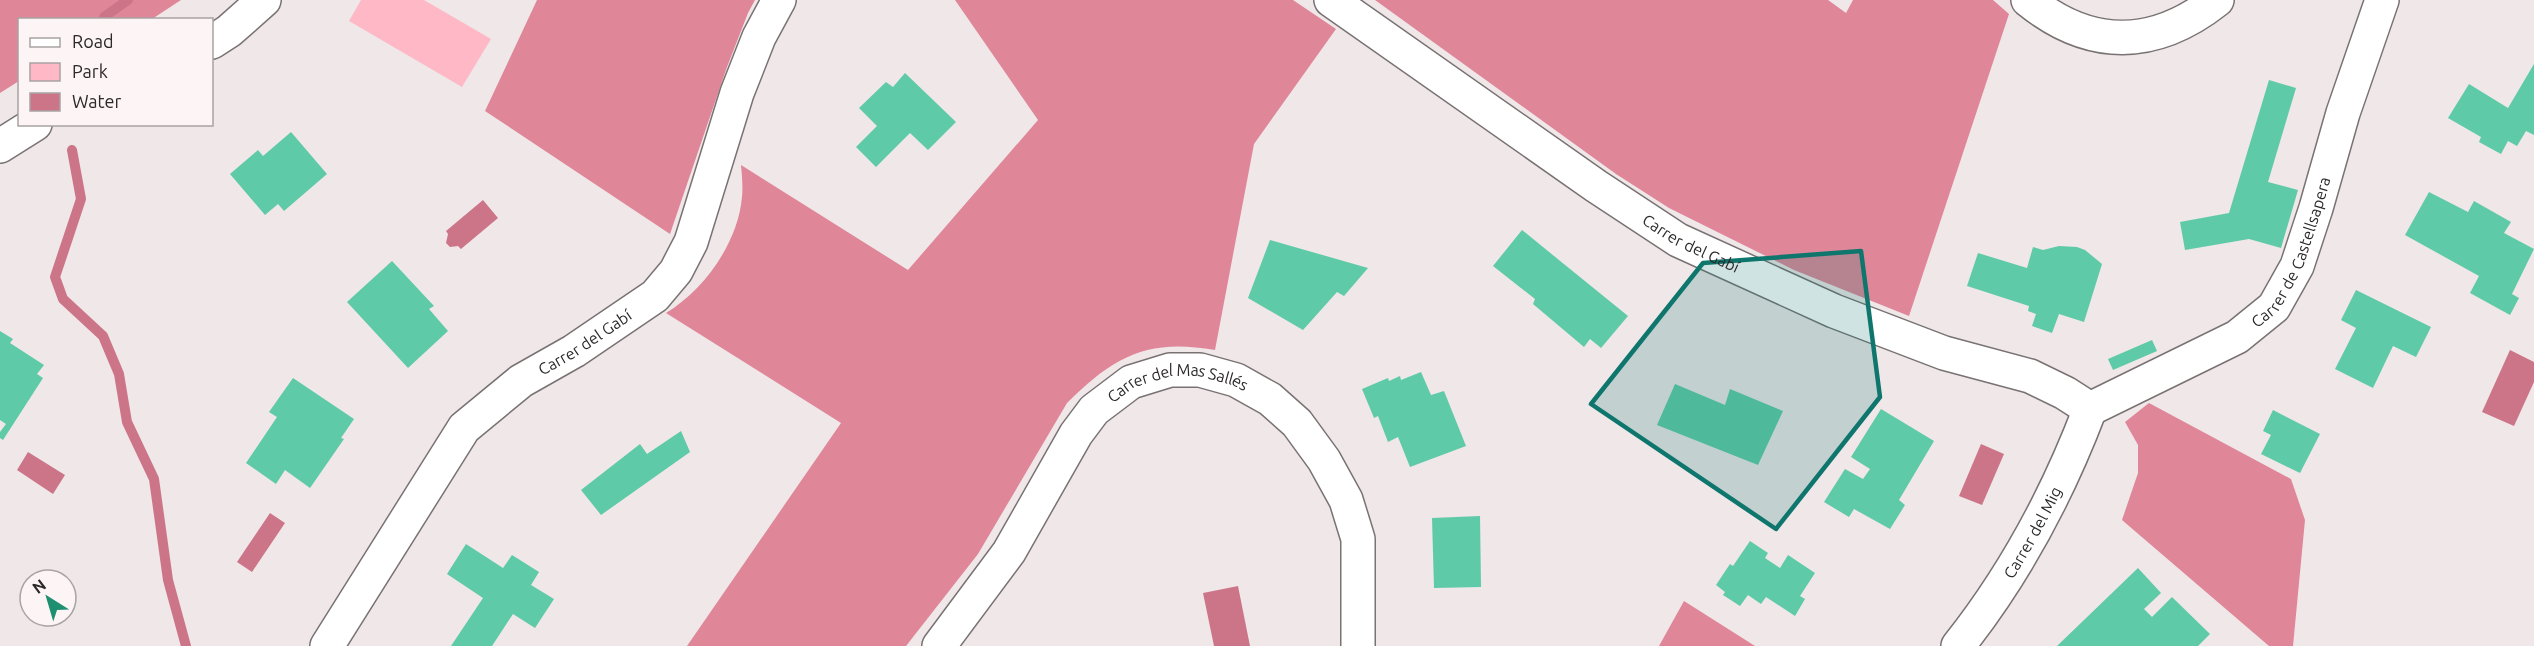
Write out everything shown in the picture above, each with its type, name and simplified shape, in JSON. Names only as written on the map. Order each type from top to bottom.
[{"type":"street","points":[[213,41],[229,31],[264,0]]},
{"type":"street","name":"Carrer del Gabí","points":[[327,646],[464,428],[521,381],[574,351],[655,296],[676,271],[691,242],[737,93],[759,37],[779,0]]},
{"type":"street","name":"Carrer del Gabí","points":[[1331,0],[1596,186],[1678,240],[1834,311],[1944,352],[2030,376],[2065,393],[2090,409]]},
{"type":"street","points":[[2028,0],[2043,12],[2090,34],[2129,39],[2168,31],[2203,11],[2217,0]]},
{"type":"street","name":"Carrer de Castellsapera","points":[[2090,409],[2237,337],[2274,307],[2297,266],[2343,113],[2382,0]]},
{"type":"street","points":[[0,146],[32,126]]},
{"type":"street","name":"Carrer del Mas Sallés","points":[[939,646],[1009,552],[1076,434],[1094,410],[1131,382],[1170,370],[1200,370],[1236,380],[1270,399],[1297,423],[1324,460],[1346,500],[1358,539],[1358,646]]},
{"type":"street","name":"Carrer del Mig","points":[[1958,646],[1992,603],[2046,512],[2090,409]]},
{"type":"highlighted area","points":[[1861,251],[1880,397],[1776,529],[1591,404],[1703,263]]},
{"type":"green space","points":[[361,0],[424,0],[491,39],[462,87],[349,21]]},
{"type":"shaded area","points":[[0,0],[181,0],[154,18],[18,18],[18,82],[0,93]]},
{"type":"shaded area","points":[[537,0],[755,0],[727,67],[670,234],[485,111]]},
{"type":"shaded area","points":[[955,0],[1293,0],[1336,29],[1254,144],[1215,350],[1170,347],[1134,354],[1101,373],[1067,403],[978,554],[906,646],[687,646],[841,423],[666,313],[693,292],[706,278],[726,248],[739,214],[742,193],[741,165],[908,270],[1038,120]]},
{"type":"shaded area","points":[[1375,0],[1828,0],[1846,13],[1853,0],[1993,0],[2009,14],[1909,316],[1794,270],[1669,208],[1616,174]]},
{"type":"shaded area","points":[[2149,403],[2291,479],[2305,520],[2293,646],[2269,646],[2122,520],[2138,473],[2138,445],[2125,422]]},
{"type":"shaded area","points":[[1684,601],[1755,646],[1659,646]]},
{"type":"water","points":[[483,200],[498,218],[461,249],[458,246],[450,247],[446,243],[448,234],[446,231]]},
{"type":"water","points":[[2510,350],[2534,362],[2534,382],[2514,426],[2482,412]]},
{"type":"water","points":[[1981,444],[2004,454],[1982,505],[1959,496]]},
{"type":"water","points":[[28,452],[65,475],[53,494],[17,470]]},
{"type":"water","points":[[270,513],[285,523],[252,572],[237,562]]},
{"type":"water","points":[[1238,586],[1250,646],[1214,646],[1203,593]]},
{"type":"building","points":[[2534,64],[2534,135],[2526,131],[2517,146],[2508,141],[2501,154],[2479,142],[2481,137],[2448,118],[2469,84],[2508,108]]},
{"type":"building","points":[[905,73],[956,122],[928,150],[910,133],[876,167],[856,147],[877,126],[859,108],[886,82],[893,87]]},
{"type":"building","points":[[2269,80],[2296,88],[2268,182],[2298,190],[2281,248],[2249,239],[2185,250],[2180,222],[2229,213]]},
{"type":"building","points":[[291,132],[327,174],[284,211],[278,204],[265,215],[230,174],[258,150],[263,156]]},
{"type":"building","points":[[2429,192],[2468,212],[2474,201],[2511,222],[2504,233],[2534,249],[2512,294],[2519,298],[2510,315],[2470,293],[2479,276],[2405,235]]},
{"type":"building","points":[[1522,230],[1628,316],[1601,348],[1590,339],[1584,347],[1533,304],[1535,299],[1493,266]]},
{"type":"building","points":[[1270,240],[1368,268],[1344,296],[1337,292],[1303,330],[1248,298]]},
{"type":"building","points":[[2059,246],[2085,250],[2102,264],[2084,322],[2059,314],[2052,333],[2032,326],[2036,314],[2028,311],[2029,306],[1967,286],[1978,253],[2027,268],[2033,247],[2043,250]]},
{"type":"building","points":[[392,261],[434,306],[429,309],[448,331],[408,368],[347,302]]},
{"type":"building","points":[[2356,290],[2431,327],[2416,357],[2393,346],[2373,388],[2335,369],[2356,328],[2341,320]]},
{"type":"building","points":[[0,331],[13,339],[10,343],[44,365],[37,374],[43,378],[3,440],[0,438],[0,432],[6,424],[0,420]]},
{"type":"building","points":[[2152,340],[2157,351],[2113,370],[2108,359]]},
{"type":"building","points":[[1421,372],[1431,395],[1444,391],[1466,446],[1410,467],[1398,437],[1388,442],[1378,416],[1374,418],[1362,389],[1388,378],[1389,381],[1400,376],[1401,380]]},
{"type":"building","points":[[293,378],[354,419],[341,438],[344,439],[310,488],[285,470],[276,484],[246,463],[277,417],[269,412]]},
{"type":"building","points":[[1675,384],[1725,405],[1730,389],[1783,411],[1758,465],[1657,425]]},
{"type":"building","points":[[1881,409],[1934,441],[1899,500],[1905,505],[1890,529],[1854,509],[1849,517],[1824,502],[1845,469],[1863,479],[1870,469],[1851,457]]},
{"type":"building","points":[[2273,410],[2320,434],[2300,473],[2261,454],[2271,435],[2263,431]]},
{"type":"building","points":[[681,431],[690,452],[601,515],[581,490],[640,444],[647,454]]},
{"type":"building","points":[[1480,516],[1481,587],[1434,588],[1432,518]]},
{"type":"building","points":[[1750,541],[1768,553],[1765,558],[1780,568],[1788,555],[1815,573],[1800,596],[1805,599],[1795,616],[1766,597],[1761,604],[1748,595],[1740,606],[1723,595],[1725,592],[1716,585],[1730,564],[1733,566]]},
{"type":"building","points":[[466,544],[503,568],[512,555],[539,572],[531,585],[554,599],[535,628],[513,614],[492,646],[451,646],[483,598],[447,574]]},
{"type":"building","points":[[2138,568],[2161,593],[2144,609],[2152,617],[2172,597],[2210,634],[2198,646],[2057,646]]},
{"type":"waterway","points":[[104,18],[128,0]]},
{"type":"waterway","points":[[72,150],[81,199],[55,277],[63,299],[103,336],[119,374],[127,422],[154,479],[168,580],[186,646]]}]
